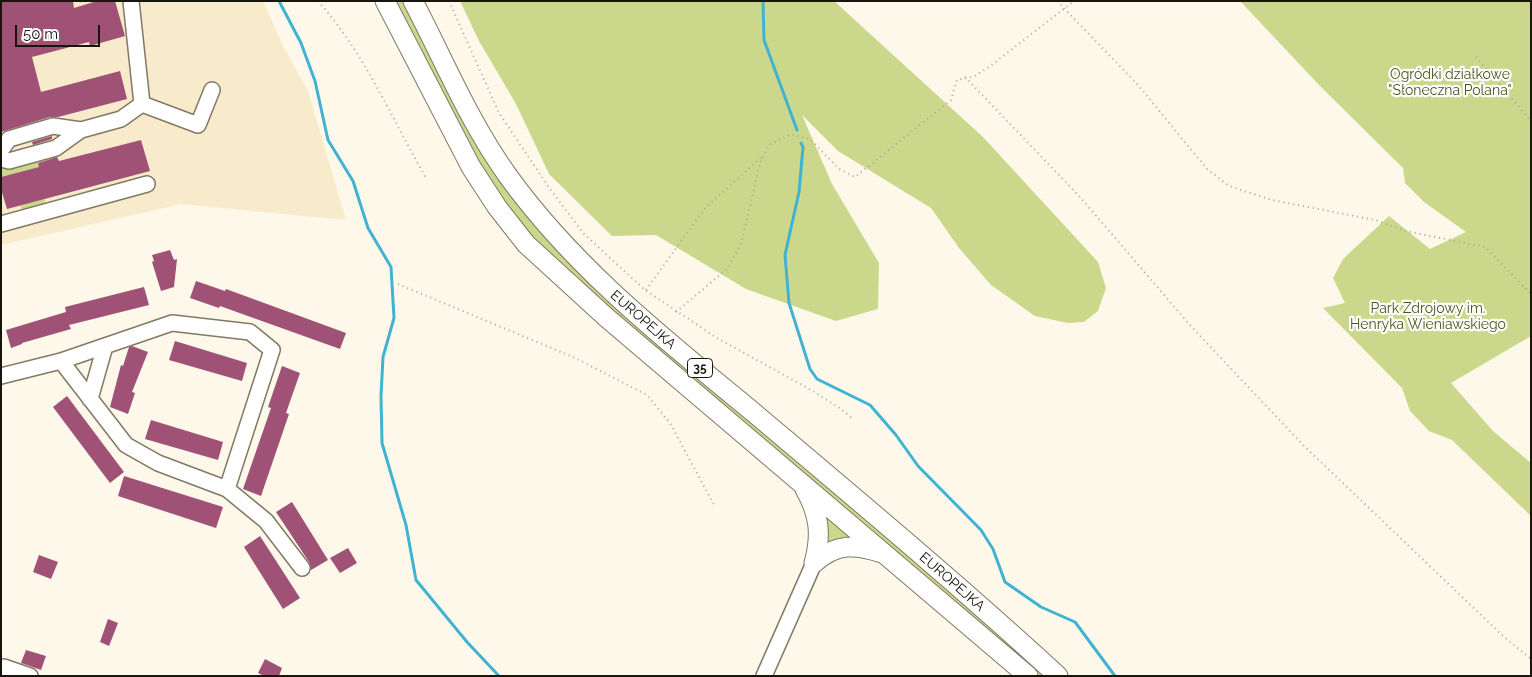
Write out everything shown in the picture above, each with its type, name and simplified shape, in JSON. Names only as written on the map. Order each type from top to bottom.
[{"type":"main road","name":"EUROPEJKA","points":[[385,1],[471,167],[497,207],[526,244],[607,318],[801,481],[1028,676]]},
{"type":"main road","name":"EUROPEJKA","points":[[413,1],[488,146],[526,199],[575,256],[637,315],[923,557],[1058,676]]},
{"type":"main road","points":[[801,481],[813,502],[819,521],[820,538],[814,562]]},
{"type":"main road","points":[[814,562],[824,553],[841,546],[861,546],[888,555]]},
{"type":"street","points":[[131,1],[142,104]]},
{"type":"street","points":[[142,104],[198,125],[212,90]]},
{"type":"street","points":[[1,158],[9,162],[56,148],[80,130],[121,119],[142,104]]},
{"type":"street","points":[[1,150],[9,139],[53,126],[80,130]]},
{"type":"street","points":[[1,224],[147,184]]},
{"type":"street","points":[[1,376],[61,361],[172,323],[250,332],[272,350],[227,489]]},
{"type":"street","points":[[90,399],[105,346]]},
{"type":"street","points":[[61,361],[126,445],[158,462],[227,489],[266,521],[302,568]]},
{"type":"street","points":[[764,676],[814,562]]},
{"type":"street","points":[[1,669],[4,666],[30,676]]},
{"type":"path","points":[[318,1],[369,69],[400,133],[426,178]]},
{"type":"path","points":[[449,1],[499,113],[550,190],[583,233],[645,290],[676,312],[717,338],[813,391],[854,420]]},
{"type":"path","points":[[1058,1],[1138,85],[1207,169],[1228,186],[1272,200],[1375,220],[1406,230],[1484,247],[1531,294]]},
{"type":"path","points":[[676,312],[728,268],[741,244],[760,163],[769,145],[790,134],[810,139],[839,169],[855,177],[951,100],[957,80],[975,76],[989,67],[1074,1]]},
{"type":"path","points":[[1476,57],[1531,122]]},
{"type":"path","points":[[966,77],[1080,197],[1189,324],[1302,444],[1503,636],[1531,658]]},
{"type":"path","points":[[645,290],[705,208],[764,155]]},
{"type":"path","points":[[398,284],[608,373],[647,394],[660,408],[714,505]]},
{"type":"shaded area","points":[[1,1],[263,1],[282,44],[308,91],[346,220],[181,204],[1,245]]},
{"type":"green space","points":[[393,1],[405,1],[501,179],[800,462],[1048,676],[1038,676],[548,255],[515,219],[478,163]]},
{"type":"green space","points":[[460,1],[834,1],[983,137],[1098,262],[1106,288],[1098,311],[1084,322],[1068,323],[1035,316],[991,285],[959,248],[931,208],[838,151],[802,115],[832,184],[879,263],[878,309],[836,321],[746,289],[656,235],[612,236],[549,174],[516,104],[479,41]]},
{"type":"green space","points":[[1240,1],[1531,1],[1531,336],[1451,383],[1493,431],[1531,463],[1531,516],[1452,440],[1429,431],[1410,411],[1402,388],[1323,308],[1345,303],[1333,278],[1343,259],[1389,216],[1430,249],[1466,232],[1424,202],[1405,183],[1403,168],[1320,86]]},
{"type":"green space","points":[[37,159],[39,167],[1,177],[1,167]]},
{"type":"green space","points":[[45,199],[45,206],[23,211],[20,205]]},
{"type":"green space","points":[[824,510],[858,539],[826,546]]},
{"type":"building","points":[[1,1],[73,1],[74,8],[97,1],[115,1],[125,36],[90,46],[89,42],[32,57],[41,92],[120,71],[127,99],[58,117],[50,117],[1,132]]},
{"type":"building","points":[[52,136],[52,139],[33,145],[32,142]]},
{"type":"building","points":[[141,140],[150,171],[7,209],[1,189],[1,177],[39,167],[38,163],[57,157],[59,161]]},
{"type":"building","points":[[170,250],[174,260],[177,259],[174,287],[161,291],[152,262],[154,261],[152,255]]},
{"type":"building","points":[[196,281],[225,291],[226,289],[346,333],[340,349],[220,306],[219,308],[190,298]]},
{"type":"building","points":[[144,287],[149,305],[69,325],[71,329],[11,348],[6,330],[66,312],[65,307]]},
{"type":"building","points":[[175,341],[247,363],[242,381],[169,360]]},
{"type":"building","points":[[132,346],[148,352],[132,392],[135,393],[128,414],[110,407],[121,365],[123,366],[129,347]]},
{"type":"building","points":[[282,366],[300,373],[286,413],[289,414],[261,496],[243,489],[271,408],[268,407]]},
{"type":"building","points":[[67,396],[124,472],[110,483],[53,407]]},
{"type":"building","points":[[151,420],[223,442],[218,460],[145,439]]},
{"type":"building","points":[[124,476],[223,507],[216,528],[118,496]]},
{"type":"building","points":[[292,502],[328,560],[311,570],[309,562],[276,512]]},
{"type":"building","points":[[260,536],[300,598],[283,609],[244,547]]},
{"type":"building","points":[[348,548],[357,563],[340,573],[330,558]]},
{"type":"building","points":[[39,555],[58,562],[51,579],[33,572]]},
{"type":"building","points":[[108,619],[118,623],[109,646],[100,642]]},
{"type":"building","points":[[26,650],[46,656],[41,670],[21,663]]},
{"type":"building","points":[[265,659],[282,668],[279,676],[264,676],[258,673]]},
{"type":"waterway","points":[[279,1],[301,43],[315,81],[328,140],[353,181],[368,228],[391,267],[394,318],[383,357],[381,396],[382,443],[406,525],[416,580],[467,642],[499,676]]},
{"type":"waterway","points":[[763,1],[764,40],[797,130]]},
{"type":"waterway","points":[[801,143],[803,147],[799,192],[785,255],[789,303],[810,369],[817,379],[870,405],[896,435],[918,466],[981,530],[993,549],[1005,582],[1041,607],[1075,622],[1115,676]]},
{"type":"park label","name":"Ogródki działkowe \"Słoneczna Polana\"","points":[[1450,84]]},
{"type":"park label","name":"Park Zdrojowy im. Henryka Wieniawskiego","points":[[1428,318]]}]
